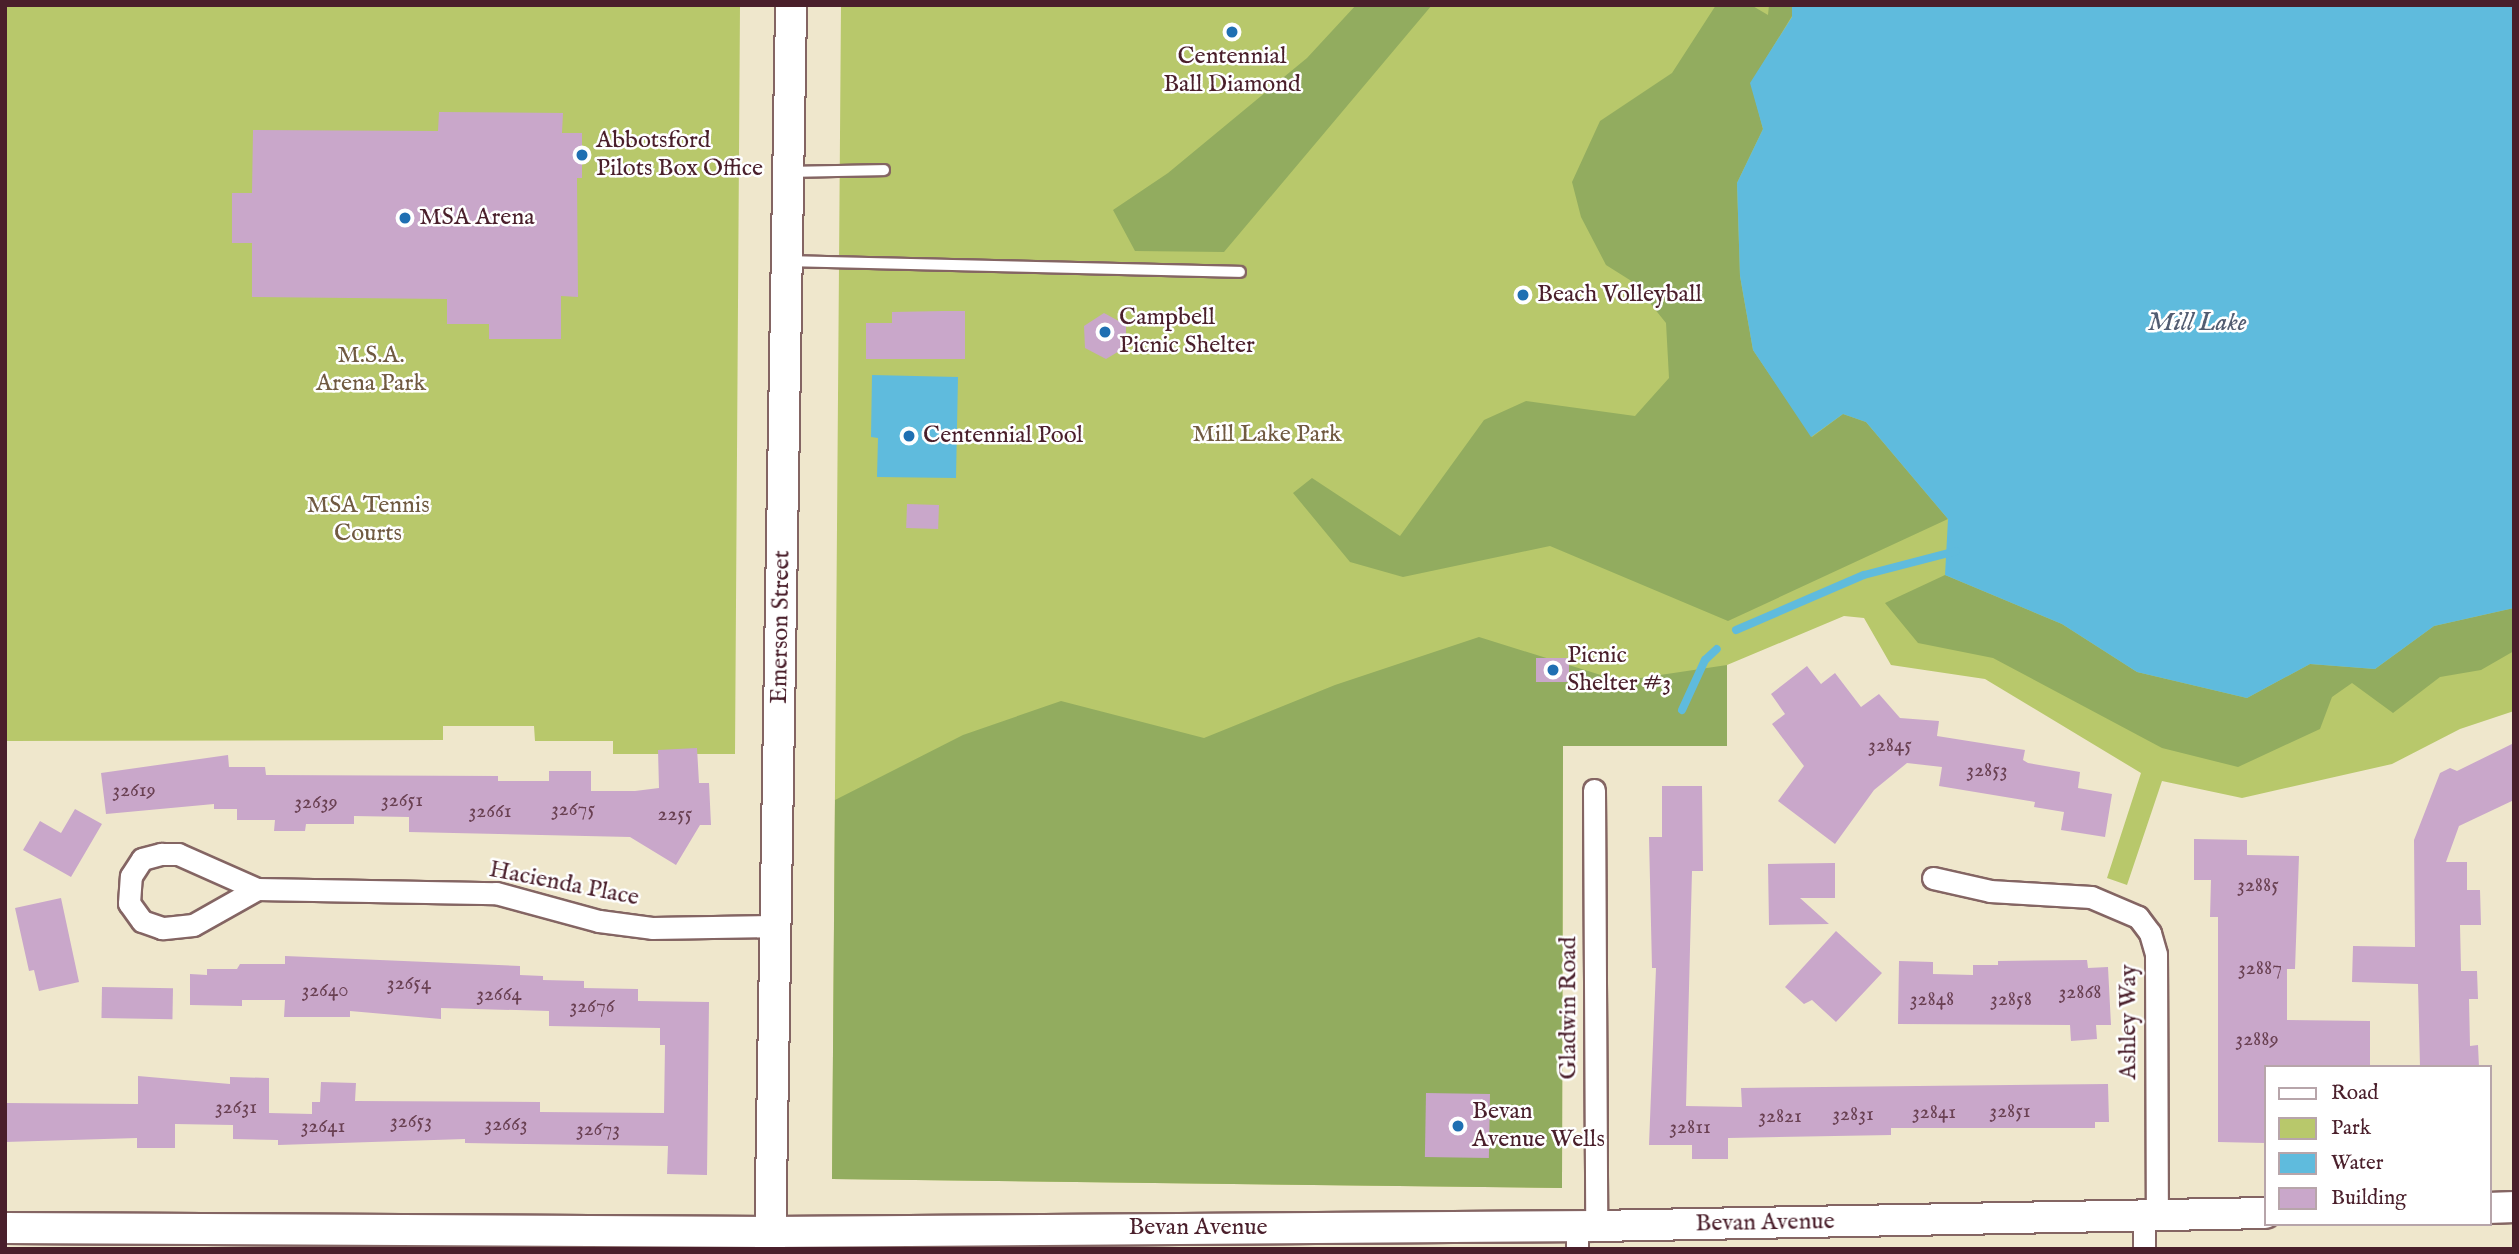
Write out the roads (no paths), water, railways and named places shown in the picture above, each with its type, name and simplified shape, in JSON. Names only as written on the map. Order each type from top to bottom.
[{"type":"street","name":"Emerson Street","points":[[770,1240],[791,5]]},
{"type":"street","name":"Gladwin Road","points":[[1583,1234],[1594,790]]},
{"type":"street","points":[[161,854],[178,855],[257,889],[192,925],[162,928],[142,922],[129,903],[131,876],[142,859],[161,854]]},
{"type":"street","name":"Ashley Way","points":[[1933,878],[1990,891],[2091,897],[2138,917],[2150,933],[2156,954],[2150,1216],[2144,1249]]},
{"type":"street","name":"Hacienda Place","points":[[257,889],[496,893],[599,920],[652,928],[775,926]]},
{"type":"street","points":[[2491,1208],[2514,1207]]},
{"type":"street","name":"Bevan Avenue","points":[[5,1228],[770,1240],[1583,1234],[2264,1213]]},
{"type":"lane","points":[[789,172],[884,170]]},
{"type":"lane","points":[[787,261],[1240,272]]},
{"type":"water","name":"Mill Lake","points":[[1792,5],[2514,5],[2514,608],[2434,626],[2375,669],[2310,664],[2247,698],[2137,672],[2062,624],[1945,575],[1948,519],[1866,422],[1843,414],[1811,437],[1753,350],[1740,276],[1737,183],[1763,129],[1750,83],[1792,17]]},
{"type":"water","points":[[872,375],[958,377],[956,478],[877,477],[878,438],[871,437]]},
{"type":"waterway","points":[[1736,630],[1864,575],[1956,551]]},
{"type":"waterway","points":[[1682,710],[1705,660],[1717,649]]},
{"type":"place","name":"Centennial Ball Diamond","points":[[1232,32]]},
{"type":"place","name":"Abbotsford Pilots Box Office","points":[[582,155]]},
{"type":"place","name":"MSA Arena","points":[[405,218]]},
{"type":"place","name":"Beach Volleyball","points":[[1523,295]]},
{"type":"place","name":"Campbell Picnic Shelter","points":[[1105,332]]},
{"type":"place","name":"Centennial Pool","points":[[909,436]]},
{"type":"place","name":"Picnic Shelter #3","points":[[1553,670]]},
{"type":"place","name":"Bevan Avenue Wells","points":[[1458,1126]]},
{"type":"park label","name":"M.S.A. Arena Park","points":[[371,370]]},
{"type":"park label","name":"Mill Lake Park","points":[[1267,435]]},
{"type":"park label","name":"MSA Tennis Courts","points":[[368,520]]}]
